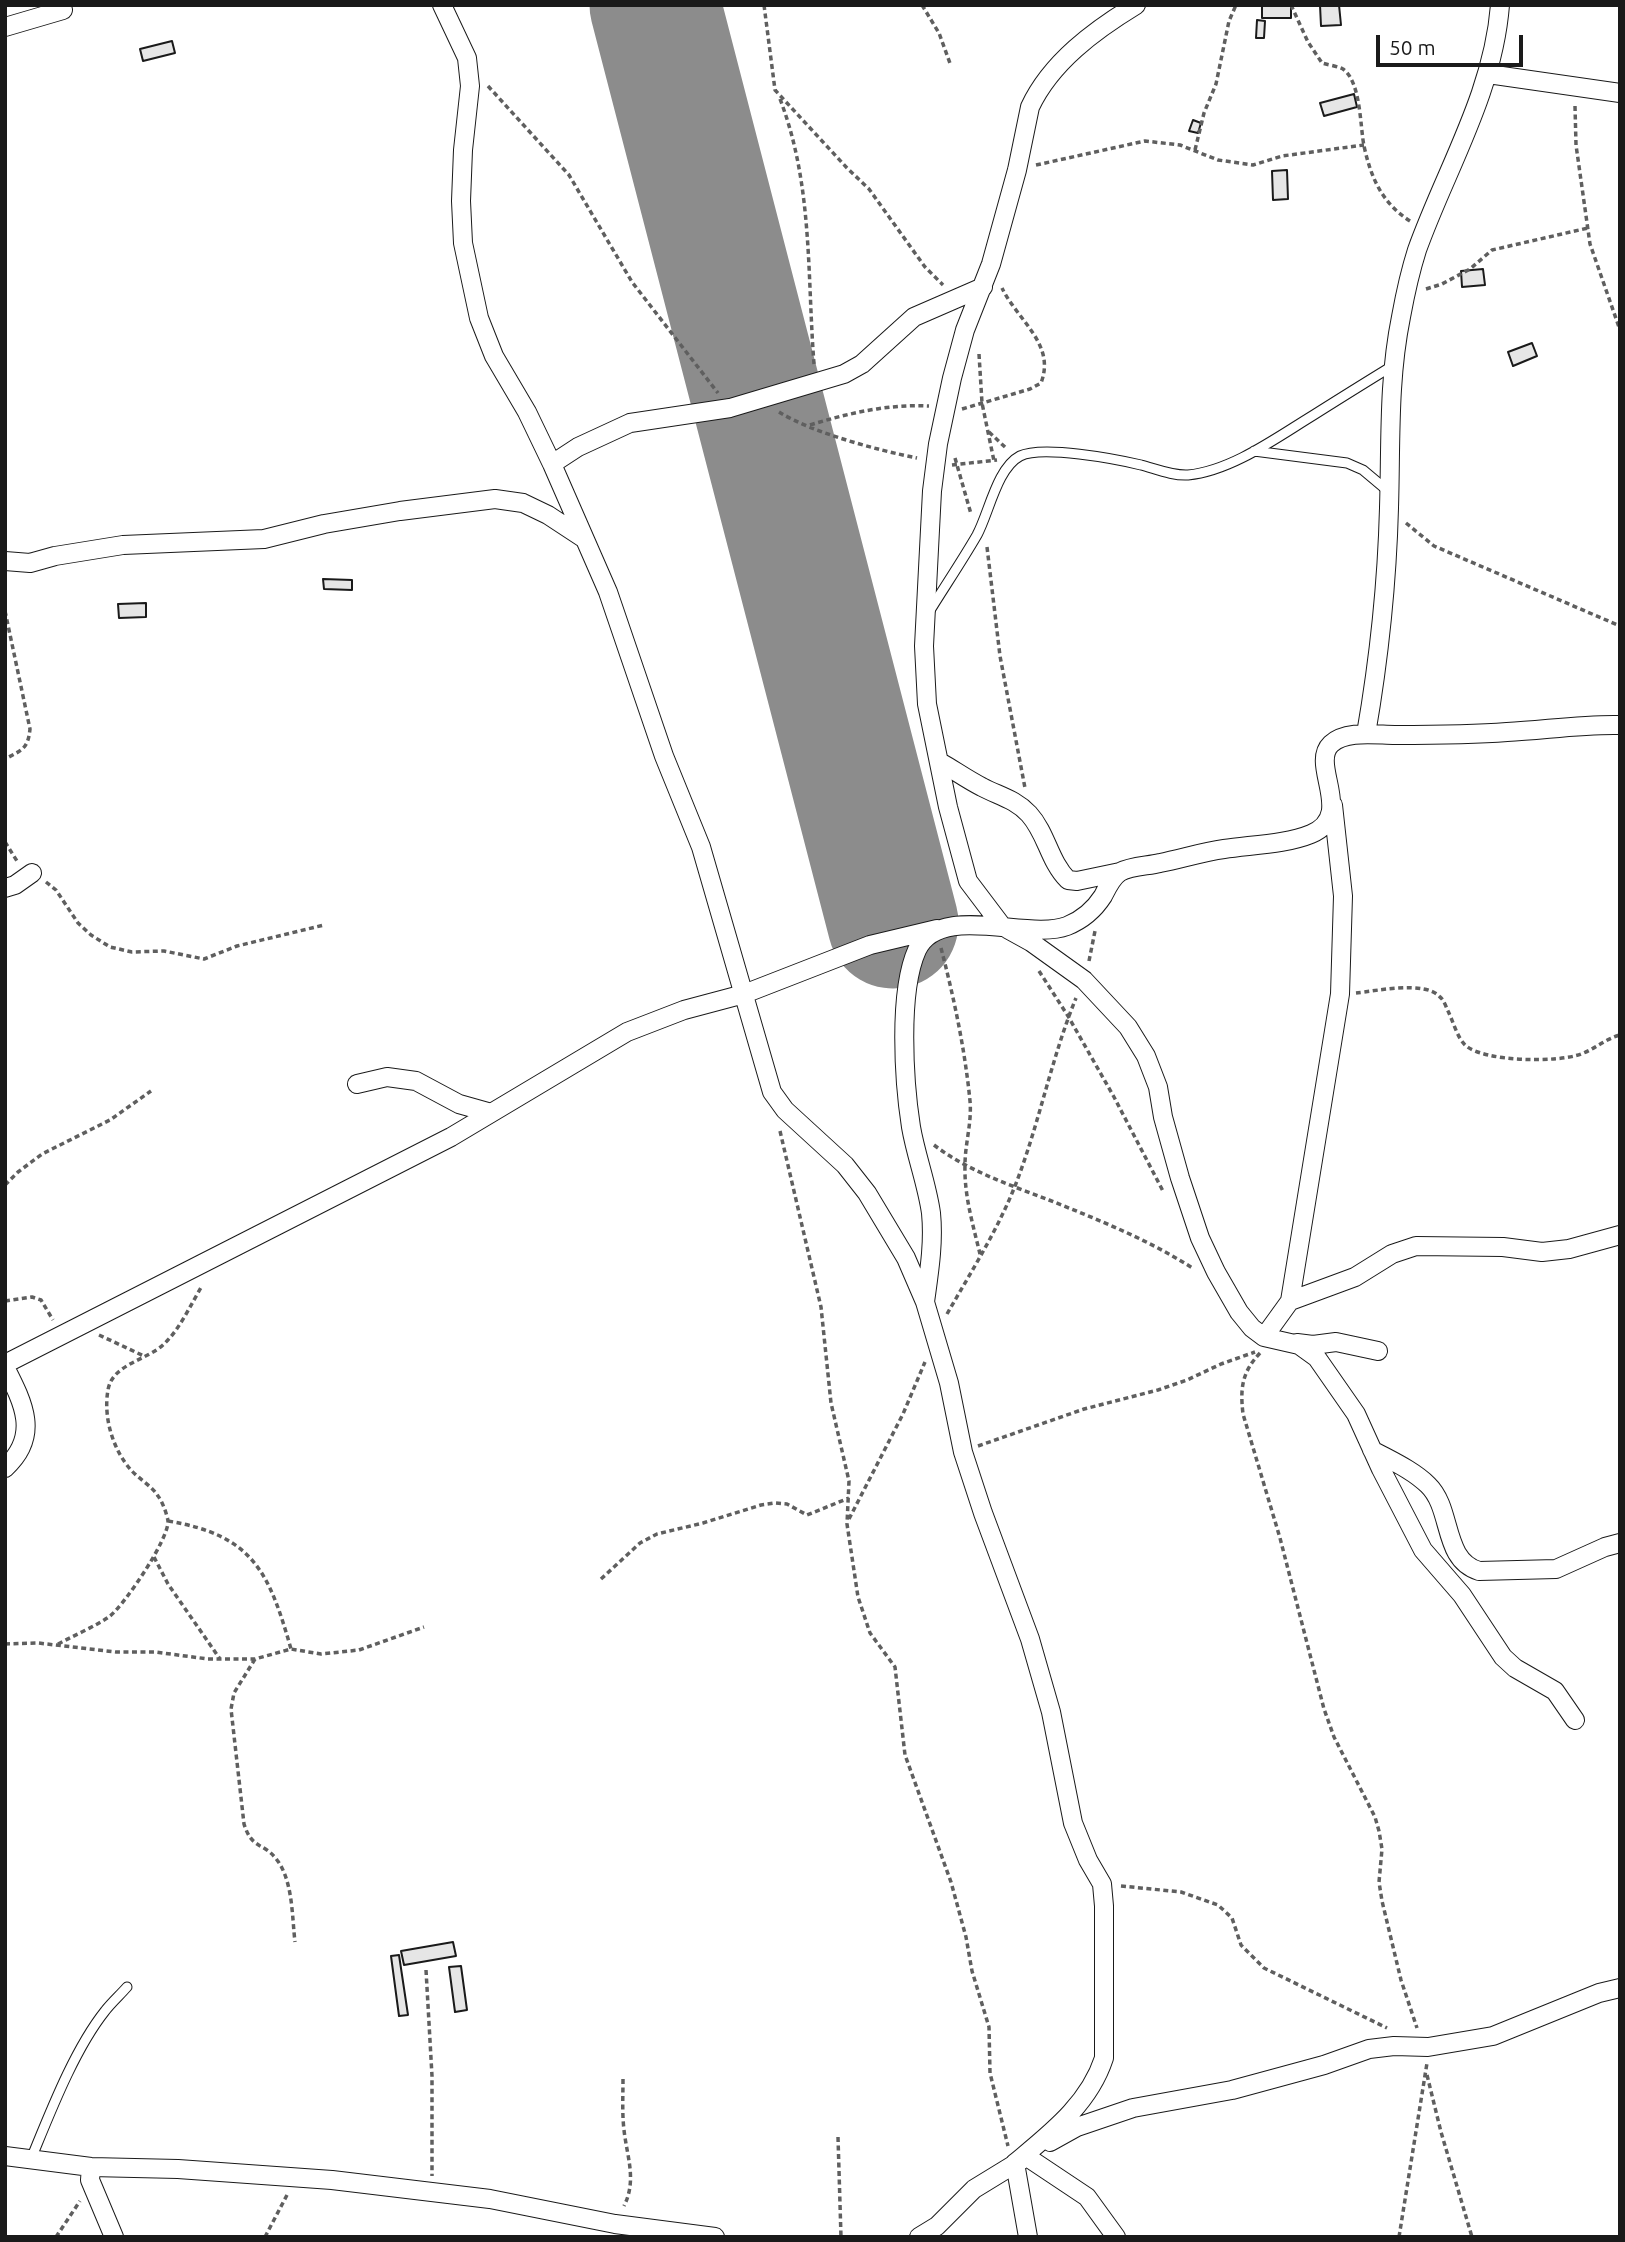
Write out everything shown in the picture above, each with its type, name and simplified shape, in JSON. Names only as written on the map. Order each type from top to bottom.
[{"type":"street","points":[[442,5],[467,58],[470,86],[463,150],[463,243],[480,318],[494,356],[527,412],[552,464],[608,592],[664,756],[701,847],[772,1092],[785,1110],[845,1165],[867,1193],[906,1258],[925,1303],[949,1383],[963,1452],[1030,1639],[1051,1712],[1073,1823],[1088,1860],[1102,1884],[1104,2058],[1098,2077],[1072,2112],[1018,2161]]},
{"type":"street","points":[[1136,5],[1108,13],[1064,59],[1036,94],[1030,107],[1017,170],[991,264],[965,330],[935,462],[925,620],[926,704],[948,807],[968,881],[1002,926],[1031,942],[1084,980],[1128,1027],[1146,1056],[1158,1087],[1163,1117],[1200,1238],[1240,1312],[1252,1328],[1264,1337],[1313,1345],[1336,1342],[1378,1351]]},
{"type":"street","points":[[1366,734],[1376,681],[1386,586],[1390,415],[1394,365],[1407,293],[1417,252],[1488,74],[1500,5]]},
{"type":"street","points":[[5,27],[63,10]]},
{"type":"street","points":[[1488,74],[1620,93]]},
{"type":"street","points":[[552,464],[578,447],[630,423],[730,408],[816,383],[862,364],[914,317],[983,286]]},
{"type":"street","points":[[5,561],[30,563],[55,556],[146,543],[264,538],[375,515],[495,499],[523,503],[548,515],[583,538]]},
{"type":"street","points":[[1264,1337],[1290,1301],[1340,994],[1343,896],[1326,769],[1328,749],[1338,740],[1366,734],[1492,733],[1620,725]]},
{"type":"street","points":[[940,762],[984,788],[1005,795],[1029,814],[1039,828],[1055,863],[1068,880],[1077,881],[1218,850],[1312,834],[1327,821],[1332,801]]},
{"type":"street","points":[[5,1468],[18,1457],[26,1441],[26,1425],[19,1394],[5,1366],[58,1335],[451,1137],[627,1032],[684,1010],[744,994],[870,945],[911,933],[967,926],[1002,926],[1030,930],[1063,928],[1084,918],[1120,872]]},
{"type":"street","points":[[5,888],[15,885],[32,873]]},
{"type":"street","points":[[925,1303],[931,1250],[931,1214],[911,1127],[906,1072],[909,980],[918,948],[939,930]]},
{"type":"street","points":[[356,1084],[387,1077],[416,1081],[459,1104],[491,1113]]},
{"type":"street","points":[[1290,1301],[1355,1277],[1392,1254],[1416,1246],[1503,1247],[1542,1252],[1569,1250],[1620,1235]]},
{"type":"street","points":[[1290,1342],[1317,1358],[1329,1372],[1356,1414],[1423,1550],[1462,1595],[1503,1657],[1555,1692],[1574,1720]]},
{"type":"street","points":[[1372,1450],[1429,1485],[1438,1499],[1458,1558],[1469,1568],[1479,1571],[1556,1569],[1605,1546],[1620,1543]]},
{"type":"street","points":[[919,2237],[937,2227],[974,2189],[1077,2127],[1133,2108],[1232,2090],[1324,2065],[1369,2049],[1394,2046],[1426,2047],[1493,2036],[1607,1990],[1620,1988]]},
{"type":"street","points":[[5,2156],[31,2159],[90,2173],[178,2169],[296,2177],[430,2192],[490,2199],[615,2224],[715,2237]]},
{"type":"street","points":[[1018,2161],[1028,2237]]},
{"type":"street","points":[[1018,2161],[1087,2197],[1116,2237]]},
{"type":"street","points":[[90,2173],[114,2237]]},
{"type":"lane","points":[[925,620],[984,521],[998,483],[1019,456],[1070,453],[1136,464],[1179,475],[1202,472],[1254,452],[1394,365]]},
{"type":"lane","points":[[1254,452],[1347,463],[1363,470],[1389,499]]},
{"type":"lane","points":[[31,2159],[92,2029],[127,1987]]},
{"type":"path","points":[[764,5],[772,81],[793,136],[803,183],[816,383]]},
{"type":"path","points":[[922,5],[939,33],[951,65]]},
{"type":"path","points":[[1195,150],[1204,113],[1216,84],[1226,33],[1236,5]]},
{"type":"path","points":[[1291,5],[1308,42],[1322,63],[1343,69],[1349,76],[1361,116],[1364,145],[1377,185],[1391,208],[1425,231]]},
{"type":"path","points":[[467,58],[503,105],[569,175],[632,282],[730,408]]},
{"type":"path","points":[[1575,86],[1577,145],[1590,244],[1620,330]]},
{"type":"path","points":[[779,96],[869,189],[925,267],[941,284],[964,295]]},
{"type":"path","points":[[1017,170],[1145,141],[1180,145],[1218,160],[1252,165],[1282,156],[1364,145]]},
{"type":"path","points":[[1407,293],[1442,284],[1470,270],[1492,250],[1588,228]]},
{"type":"path","points":[[982,403],[1030,389],[1041,383],[1045,373],[1045,354],[1036,337],[1009,303],[991,264]]},
{"type":"path","points":[[979,348],[982,403],[998,483]]},
{"type":"path","points":[[762,399],[792,421],[897,454],[957,466],[994,461]]},
{"type":"path","points":[[808,426],[892,406],[946,408]]},
{"type":"path","points":[[988,431],[1006,449]]},
{"type":"path","points":[[955,456],[977,534]]},
{"type":"path","points":[[1389,499],[1414,531],[1434,546],[1620,627]]},
{"type":"path","points":[[984,521],[1000,656],[1029,814]]},
{"type":"path","points":[[5,611],[30,729],[29,741],[24,749],[5,759]]},
{"type":"path","points":[[5,842],[19,863],[56,890],[78,923],[110,947],[132,952],[164,951],[204,959],[237,946],[324,925]]},
{"type":"path","points":[[847,1524],[904,1414],[935,1336],[980,1256],[1014,1187],[1068,1016],[1084,980],[1100,900]]},
{"type":"path","points":[[939,930],[970,1100],[971,1122],[965,1164],[968,1203],[980,1256]]},
{"type":"path","points":[[1340,994],[1415,987],[1430,990],[1441,997],[1465,1045],[1477,1051],[1512,1059],[1569,1057],[1620,1035]]},
{"type":"path","points":[[1068,1016],[1169,1200]]},
{"type":"path","points":[[5,1185],[42,1154],[110,1120],[150,1091]]},
{"type":"path","points":[[911,1127],[965,1164],[1014,1187],[1116,1227],[1158,1247],[1201,1274]]},
{"type":"path","points":[[779,1129],[794,1202],[821,1307],[831,1404],[849,1481],[847,1524],[850,1554],[863,1613],[870,1633],[895,1667],[905,1755],[951,1882],[972,1971],[989,2027],[990,2073],[1018,2161]]},
{"type":"path","points":[[58,1644],[109,1617],[124,1601],[164,1538],[168,1521],[158,1494],[131,1470],[120,1455],[113,1438],[107,1394],[113,1378],[122,1369],[164,1345],[203,1284]]},
{"type":"path","points":[[5,1301],[32,1297],[41,1300],[58,1335]]},
{"type":"path","points":[[79,1324],[144,1356]]},
{"type":"path","points":[[963,1452],[1084,1409],[1187,1380],[1262,1350],[1243,1377],[1243,1414],[1277,1526],[1324,1709],[1339,1749],[1375,1817],[1382,1849],[1382,1900],[1401,1980],[1426,2047],[1426,2073],[1399,2237]]},
{"type":"path","points":[[601,1579],[640,1543],[657,1534],[703,1523],[761,1504],[788,1504],[807,1515],[849,1498]]},
{"type":"path","points":[[168,1521],[196,1526],[221,1535],[240,1548],[258,1567],[274,1596],[291,1649]]},
{"type":"path","points":[[154,1557],[174,1593],[220,1660]]},
{"type":"path","points":[[5,1644],[58,1644],[116,1652],[155,1652],[220,1660],[255,1659],[291,1649],[321,1654],[359,1650],[424,1627]]},
{"type":"path","points":[[255,1659],[234,1693],[231,1709],[244,1824],[248,1837],[275,1857],[282,1868],[287,1880],[295,1942]]},
{"type":"path","points":[[1102,1884],[1181,1892],[1218,1905],[1232,1917],[1241,1945],[1264,1968],[1394,2032]]},
{"type":"path","points":[[426,1970],[433,2158],[430,2192]]},
{"type":"path","points":[[1426,2073],[1472,2237]]},
{"type":"path","points":[[615,2224],[630,2193],[631,2163],[624,2132],[623,2080]]},
{"type":"path","points":[[838,2137],[841,2237]]},
{"type":"path","points":[[56,2237],[81,2198],[90,2173]]},
{"type":"path","points":[[265,2237],[296,2177]]},
{"type":"building","points":[[1262,5],[1291,5],[1291,18],[1262,18]]},
{"type":"building","points":[[1320,5],[1339,5],[1341,25],[1321,26]]},
{"type":"building","points":[[1257,20],[1265,21],[1264,38],[1256,38]]},
{"type":"building","points":[[172,41],[175,53],[143,61],[140,49]]},
{"type":"building","points":[[1354,94],[1357,107],[1324,116],[1320,103]]},
{"type":"building","points":[[1193,120],[1201,123],[1198,133],[1189,131]]},
{"type":"building","points":[[1287,170],[1288,199],[1273,200],[1272,171]]},
{"type":"building","points":[[1483,269],[1485,285],[1462,287],[1461,271]]},
{"type":"building","points":[[1532,343],[1537,356],[1513,366],[1508,352]]},
{"type":"building","points":[[323,579],[352,580],[352,590],[324,589]]},
{"type":"building","points":[[146,603],[146,617],[119,618],[118,604]]},
{"type":"building","points":[[453,1942],[456,1956],[404,1965],[401,1951]]},
{"type":"building","points":[[399,1955],[408,2015],[399,2016],[391,1956]]},
{"type":"building","points":[[461,1966],[467,2010],[455,2012],[449,1967]]},
{"type":"runway","points":[[655,5],[893,923]]}]
